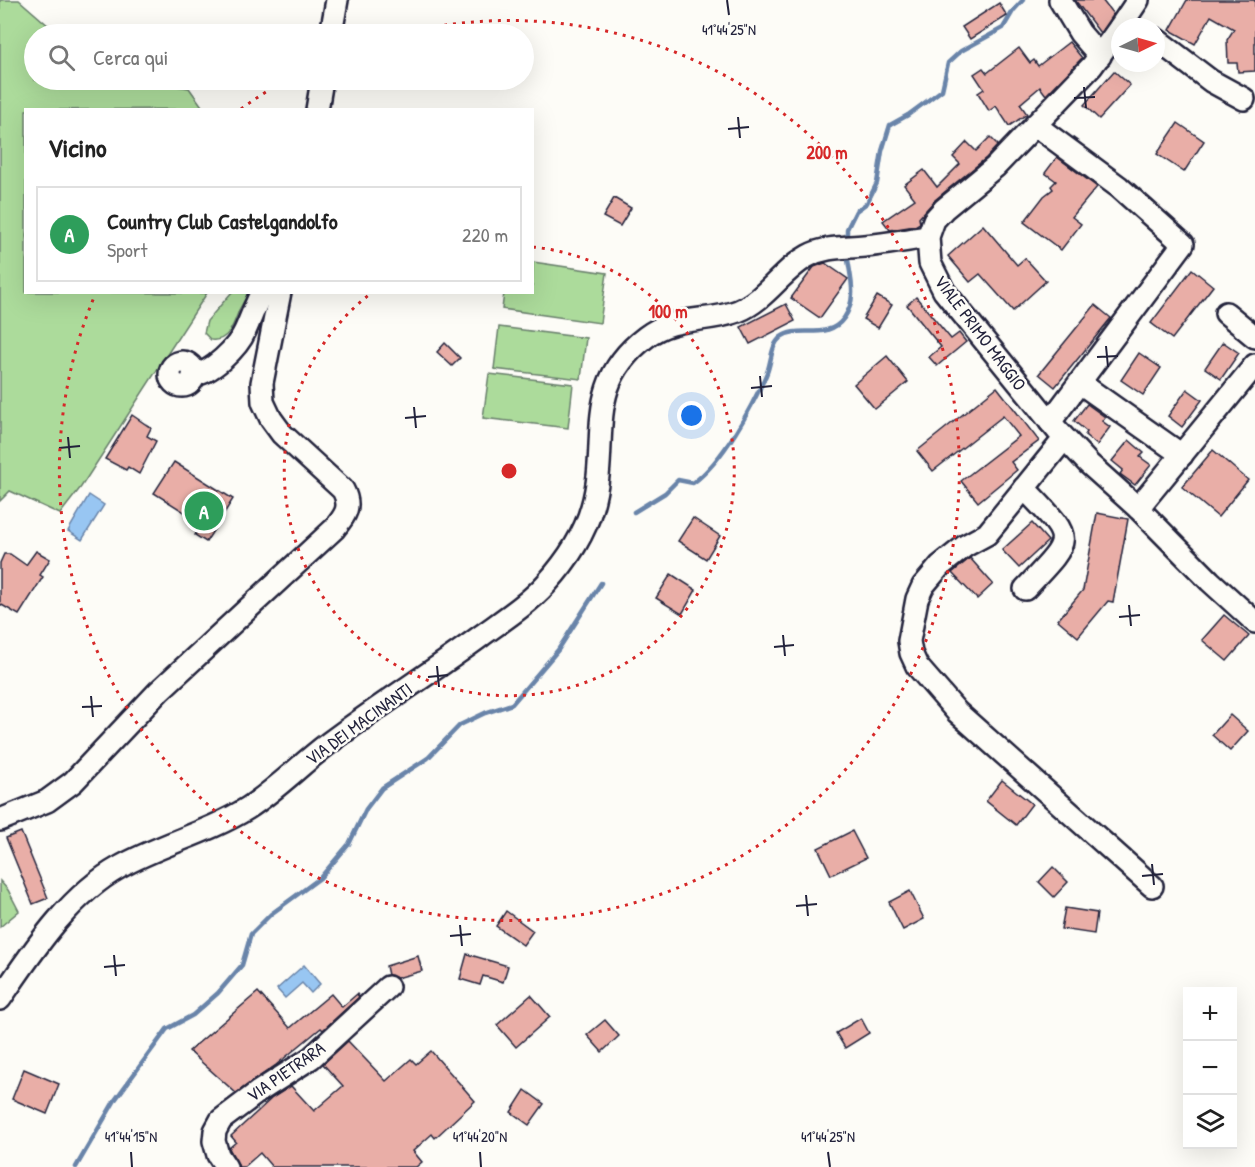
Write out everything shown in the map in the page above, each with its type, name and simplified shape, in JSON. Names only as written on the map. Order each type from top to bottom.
[{"type":"street","points":[[333,24],[337,0]]},
{"type":"street","points":[[1060,0],[1080,33],[1100,56]]},
{"type":"street","points":[[928,237],[931,224],[938,215],[995,167],[1111,42]]},
{"type":"street","points":[[1165,46],[1211,81],[1244,99]]},
{"type":"street","points":[[317,108],[320,90]]},
{"type":"street","points":[[1035,125],[1119,187],[1183,244],[1050,422]]},
{"type":"street","name":"VIA DEI MACINANTI","points":[[0,999],[54,926],[80,897],[103,878],[131,861],[248,808],[328,744],[453,657],[527,602],[546,585],[571,553],[588,519],[596,487],[599,434],[607,390],[615,369],[635,345],[667,324],[728,314],[744,308],[803,259],[821,250],[928,237]]},
{"type":"street","name":"VIALE PRIMO MAGGIO","points":[[928,237],[930,263],[945,291],[1064,439],[1255,622]]},
{"type":"street","points":[[193,375],[201,374],[212,368],[240,339],[261,294]]},
{"type":"street","points":[[0,820],[47,801],[73,782],[159,691],[334,529],[347,512],[346,495],[340,485],[282,434],[271,419],[263,402],[262,383],[280,294]]},
{"type":"street","points":[[1226,313],[1255,337]]},
{"type":"street","points":[[1138,508],[1255,365]]},
{"type":"street","points":[[1080,383],[1182,455]]},
{"type":"street","points":[[1064,439],[987,534],[965,546],[940,566],[923,586],[917,599],[909,641],[911,653],[917,666],[957,712],[1152,886]]},
{"type":"street","points":[[1024,488],[1057,523],[1062,531],[1063,542],[1055,557],[1025,589]]},
{"type":"street","name":"VIA PIETRARA","points":[[226,1167],[218,1155],[214,1142],[215,1131],[221,1120],[258,1092],[311,1059],[388,987]]},
{"type":"green space","points":[[0,0],[19,0],[47,24],[24,24],[24,90],[190,90],[203,108],[24,108],[24,294],[206,294],[81,487],[60,514],[10,491],[0,501]]},
{"type":"green space","points":[[534,262],[607,273],[600,323],[502,309],[504,294],[534,294]]},
{"type":"green space","points":[[230,294],[249,294],[241,306],[230,331],[222,338],[211,340],[204,333],[207,321]]},
{"type":"green space","points":[[499,327],[586,338],[581,379],[494,369]]},
{"type":"green space","points":[[489,374],[573,384],[568,428],[483,418]]},
{"type":"green space","points":[[0,881],[8,890],[19,911],[0,927]]},
{"type":"water","points":[[89,495],[104,505],[82,540],[68,531]]},
{"type":"water","points":[[304,965],[320,984],[311,993],[302,983],[285,998],[277,989]]},
{"type":"building","points":[[1075,0],[1102,0],[1113,14],[1100,33]]},
{"type":"building","points":[[1187,0],[1255,0],[1255,71],[1238,72],[1237,63],[1228,63],[1227,40],[1234,29],[1211,16],[1195,44],[1170,30]]},
{"type":"building","points":[[999,3],[1007,16],[970,39],[962,27]]},
{"type":"building","points":[[1069,42],[1082,58],[1046,95],[1040,87],[1020,104],[1027,114],[1009,126],[996,106],[989,111],[978,93],[984,89],[974,74],[983,68],[987,73],[1019,48],[1030,63],[1034,60],[1038,66]]},
{"type":"building","points":[[1113,72],[1130,85],[1099,119],[1084,105]]},
{"type":"building","points":[[1178,123],[1204,141],[1184,172],[1157,154]]},
{"type":"building","points":[[990,137],[998,145],[986,158],[935,200],[919,218],[920,223],[890,230],[883,221],[915,199],[904,185],[924,170],[937,187],[960,164],[953,157],[967,142],[976,151]]},
{"type":"building","points":[[1057,157],[1097,187],[1072,217],[1081,224],[1061,250],[1024,222],[1044,196],[1053,189],[1051,186],[1056,181],[1045,173]]},
{"type":"building","points":[[614,198],[631,208],[620,226],[603,217]]},
{"type":"building","points":[[983,225],[1017,265],[1025,258],[1046,281],[1013,311],[980,274],[970,282],[948,256]]},
{"type":"building","points":[[825,263],[848,279],[820,318],[791,298],[814,267]]},
{"type":"building","points":[[1192,269],[1213,286],[1172,339],[1151,323]]},
{"type":"building","points":[[877,296],[892,305],[878,328],[863,319]]},
{"type":"building","points":[[916,297],[951,339],[959,333],[966,342],[937,366],[929,357],[941,347],[907,305]]},
{"type":"building","points":[[786,304],[795,321],[750,344],[741,327]]},
{"type":"building","points":[[1095,305],[1111,318],[1055,387],[1039,374]]},
{"type":"building","points":[[1223,342],[1239,353],[1221,379],[1205,368]]},
{"type":"building","points":[[445,343],[460,358],[452,366],[437,352]]},
{"type":"building","points":[[1139,353],[1161,368],[1143,395],[1121,380]]},
{"type":"building","points":[[887,356],[908,382],[875,409],[854,384]]},
{"type":"building","points":[[997,387],[1039,441],[1011,462],[1017,470],[978,502],[961,481],[1019,436],[1003,416],[933,471],[917,451]]},
{"type":"building","points":[[1187,389],[1202,400],[1182,427],[1168,416]]},
{"type":"building","points":[[1087,404],[1105,417],[1102,421],[1110,427],[1097,445],[1074,421]]},
{"type":"building","points":[[132,415],[151,428],[147,436],[156,441],[139,474],[128,467],[126,470],[105,459]]},
{"type":"building","points":[[1129,440],[1144,453],[1140,457],[1151,465],[1135,485],[1120,474],[1123,470],[1112,461]]},
{"type":"building","points":[[1213,450],[1248,480],[1218,517],[1182,487]]},
{"type":"building","points":[[174,462],[233,499],[206,542],[195,535],[202,523],[154,493]]},
{"type":"building","points":[[1097,513],[1128,519],[1113,602],[1108,601],[1078,637],[1058,620],[1083,590]]},
{"type":"building","points":[[693,518],[720,536],[706,559],[678,541]]},
{"type":"building","points":[[1032,523],[1048,541],[1019,568],[1002,550]]},
{"type":"building","points":[[36,551],[50,559],[40,575],[43,577],[19,615],[0,604],[0,563],[4,554],[10,554],[26,565]]},
{"type":"building","points":[[970,558],[993,584],[977,599],[952,573]]},
{"type":"building","points":[[671,574],[696,590],[682,614],[656,598]]},
{"type":"building","points":[[1224,615],[1249,636],[1227,661],[1202,640]]},
{"type":"building","points":[[1230,715],[1248,731],[1230,751],[1212,735]]},
{"type":"building","points":[[1002,780],[1032,804],[1016,825],[986,801]]},
{"type":"building","points":[[852,831],[866,858],[831,875],[818,848]]},
{"type":"building","points":[[21,832],[48,898],[33,904],[6,838]]},
{"type":"building","points":[[1053,867],[1068,882],[1054,897],[1039,882]]},
{"type":"building","points":[[910,891],[924,919],[903,930],[889,902]]},
{"type":"building","points":[[1065,908],[1097,913],[1094,934],[1061,929]]},
{"type":"building","points":[[506,911],[533,931],[523,945],[496,926]]},
{"type":"building","points":[[467,954],[508,966],[503,982],[483,976],[480,985],[460,979]]},
{"type":"building","points":[[418,956],[422,971],[397,978],[388,975],[386,966]]},
{"type":"building","points":[[258,992],[290,1028],[331,994],[342,1007],[357,994],[359,997],[323,1030],[321,1028],[276,1065],[236,1093],[189,1051]]},
{"type":"building","points":[[531,995],[550,1017],[516,1047],[497,1025]]},
{"type":"building","points":[[861,1018],[869,1033],[845,1048],[836,1033]]},
{"type":"building","points":[[605,1020],[619,1036],[602,1052],[587,1035]]},
{"type":"building","points":[[348,1041],[386,1081],[411,1059],[416,1064],[431,1051],[475,1101],[435,1138],[432,1134],[413,1151],[422,1162],[416,1167],[272,1167],[260,1153],[244,1167],[239,1167],[229,1148],[236,1142],[231,1136],[272,1098],[291,1086],[314,1111],[343,1086],[323,1064]]},
{"type":"building","points":[[24,1069],[59,1084],[47,1114],[12,1099]]},
{"type":"building","points":[[525,1090],[544,1104],[529,1125],[511,1112]]},
{"type":"waterway","points":[[847,240],[847,229],[856,211],[867,203],[877,183],[882,151],[890,125],[942,90],[948,63],[961,51],[1003,28],[1023,0]]},
{"type":"waterway","points":[[634,512],[665,493],[678,480],[693,483],[715,462],[735,434],[752,403],[768,370],[775,345],[781,337],[788,333],[829,329],[844,318],[849,310],[852,294],[847,252]]},
{"type":"waterway","points":[[76,1167],[115,1100],[167,1029],[193,1015],[218,993],[242,965],[251,934],[271,914],[320,878],[349,844],[366,809],[382,788],[428,758],[460,725],[512,704],[558,650],[601,583]]},
{"type":"place","name":"Country Club Castelgandolfo","points":[[204,511]]}]
